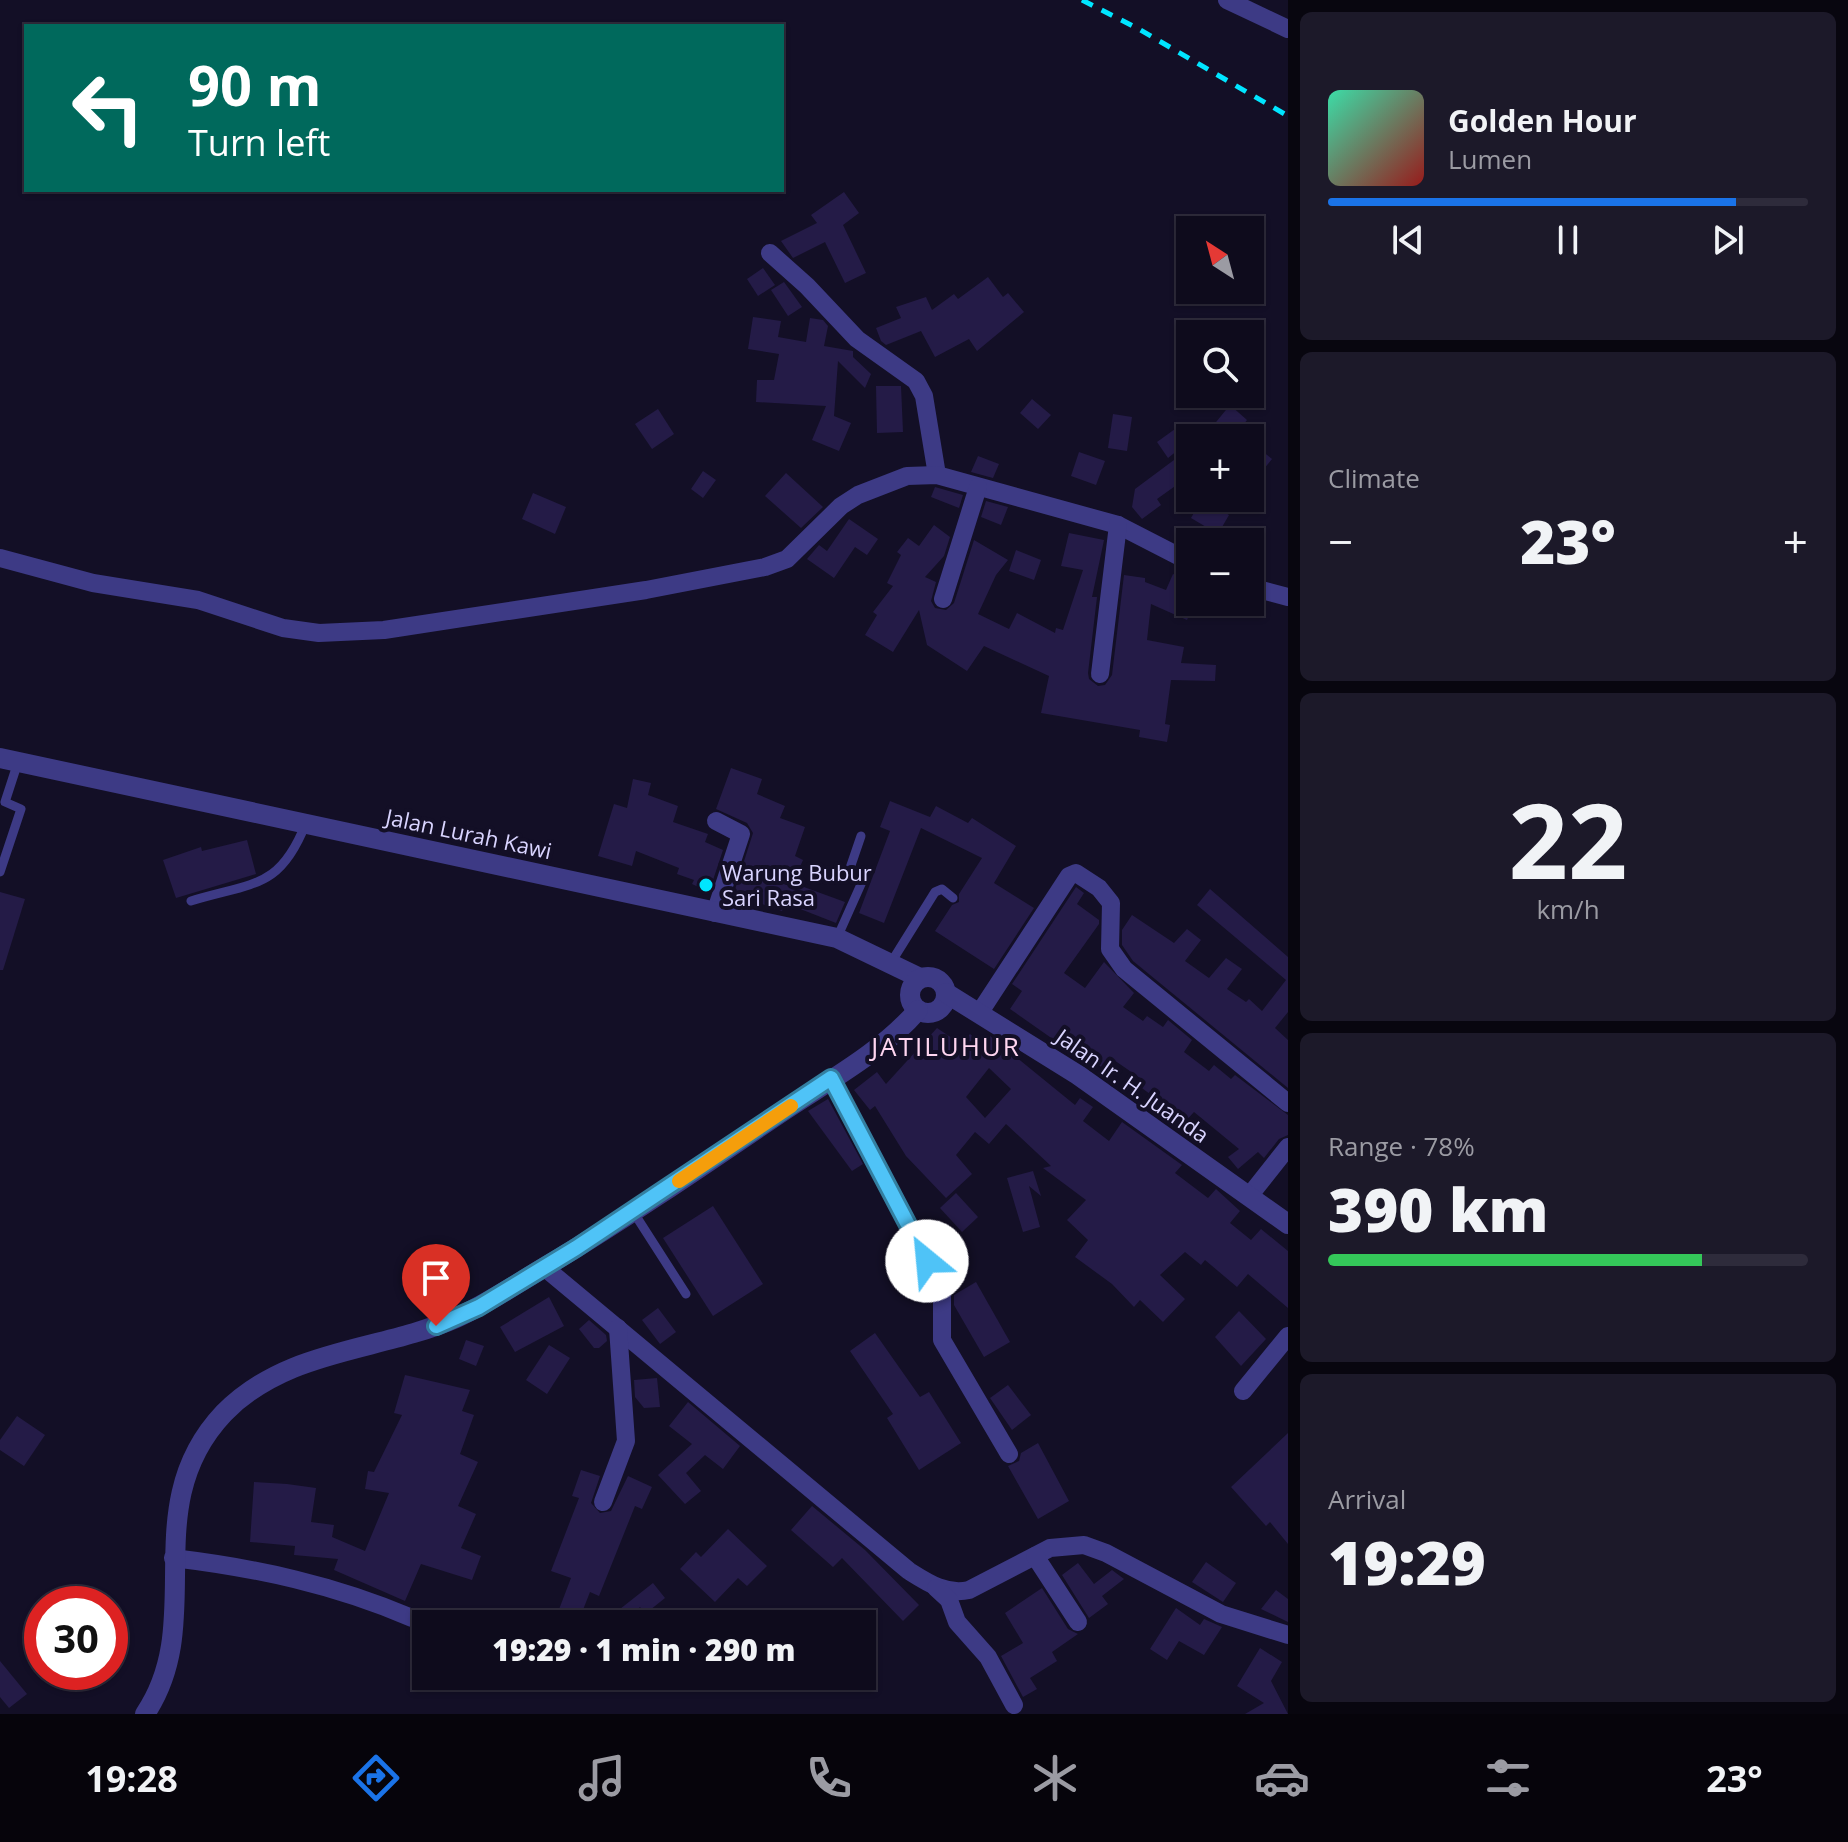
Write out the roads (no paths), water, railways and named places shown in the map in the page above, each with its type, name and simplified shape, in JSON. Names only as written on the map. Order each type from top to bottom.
[{"type":"street","points":[[1227,0],[1288,29]]},
{"type":"street","points":[[770,253],[857,339],[916,381],[924,396],[937,475]]},
{"type":"street","points":[[0,558],[93,583],[198,600],[283,628],[319,633],[384,630],[646,590],[765,567],[787,559],[841,506],[858,495],[907,476],[937,475],[1118,525],[1176,555]]},
{"type":"street","points":[[943,599],[978,487]]},
{"type":"street","points":[[1100,674],[1118,525]]},
{"type":"street","points":[[1264,591],[1288,597]]},
{"type":"street","name":"Jalan Lurah Kawi","points":[[9,760],[498,862],[837,938],[892,961],[920,978]]},
{"type":"street","points":[[715,913],[741,838],[739,830],[716,821]]},
{"type":"street","points":[[980,1012],[1069,876],[1076,873],[1099,888],[1111,903],[1110,949],[1130,976],[1288,1103]]},
{"type":"street","points":[[920,978],[937,979],[946,993],[937,1011],[927,1013],[918,1010],[909,993],[920,978]]},
{"type":"street","name":"Jalan Ir. H. Juanda","points":[[946,993],[1078,1075],[1288,1224]]},
{"type":"street","points":[[145,1714],[169,1668],[178,1504],[189,1467],[211,1429],[245,1395],[267,1380],[317,1357],[457,1318],[632,1211],[887,1042],[918,1010]]},
{"type":"street","points":[[831,1078],[942,1288],[942,1340],[1009,1454]]},
{"type":"street","points":[[1250,1195],[1288,1147]]},
{"type":"street","points":[[544,1267],[909,1571],[934,1586],[949,1600],[955,1618],[988,1657],[1014,1705]]},
{"type":"street","points":[[603,1502],[626,1441],[618,1328]]},
{"type":"street","points":[[1243,1391],[1288,1336]]},
{"type":"street","points":[[934,1586],[958,1592],[969,1590],[1050,1548],[1084,1545],[1106,1553],[1221,1614],[1288,1635]]},
{"type":"street","points":[[1035,1556],[1078,1622]]},
{"type":"street","points":[[173,1558],[279,1574],[371,1601],[412,1618]]},
{"type":"lane","points":[[0,872],[21,809],[3,801],[9,760]]},
{"type":"lane","points":[[191,901],[270,877],[294,853],[306,823]]},
{"type":"lane","points":[[837,938],[862,882],[848,874],[861,836]]},
{"type":"lane","points":[[892,961],[935,892],[942,889],[953,898]]},
{"type":"lane","points":[[632,1211],[686,1294]]},
{"type":"railway","points":[[1082,0],[1137,28],[1288,116]]},
{"type":"place","name":"Warung Bubur Sari Rasa","points":[[706,885]]},
{"type":"district","name":"JATILUHUR","points":[[946,1046]]}]
